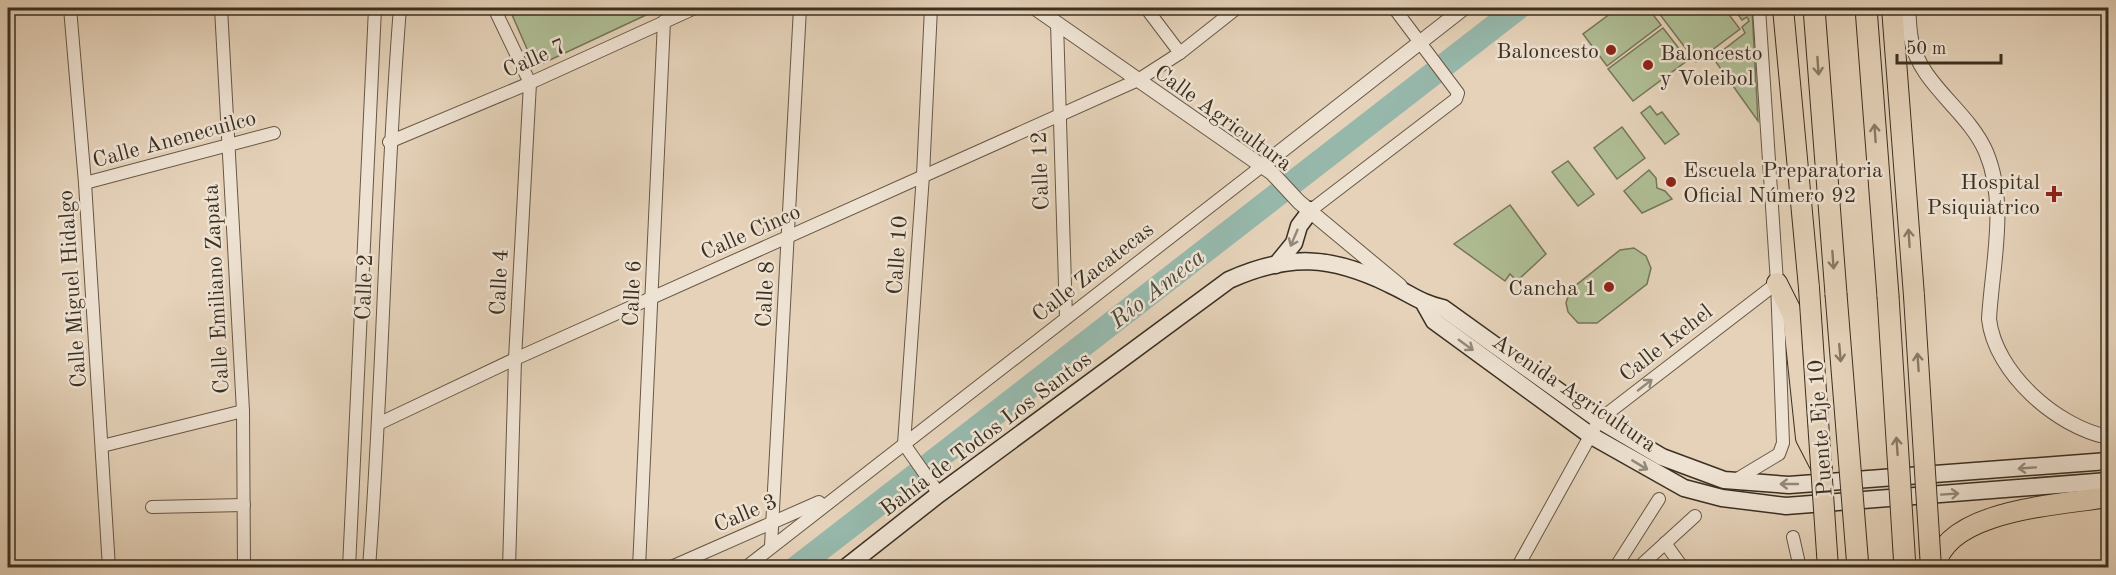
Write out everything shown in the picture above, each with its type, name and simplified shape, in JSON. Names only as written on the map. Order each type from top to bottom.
[{"type":"highway","name":"Puente Eje 10","points":[[1783,8],[1809,288],[1828,567]]},
{"type":"highway","name":"Puente Eje 10","points":[[1814,8],[1858,567]]},
{"type":"highway","points":[[1866,8],[1888,296],[1905,567]]},
{"type":"highway","points":[[1892,8],[1933,567]]},
{"type":"highway","points":[[1777,283],[1793,315],[1806,438],[1822,469]]},
{"type":"highway","points":[[1933,567],[1942,548],[1972,524],[2009,513],[2109,496]]},
{"type":"main road","points":[[1276,265],[1294,243],[1305,206]]},
{"type":"main road","name":"Bahía de Todos Los Santos","points":[[845,567],[936,489],[1229,280],[1259,267],[1320,260],[1366,273],[1408,293]]},
{"type":"main road","name":"Avenida Agricultura","points":[[1408,293],[1425,305],[1434,321],[1590,435],[1684,488],[1722,498],[1786,506],[2109,481]]},
{"type":"main road","name":"Avenida Agricultura","points":[[1425,305],[1443,308],[1599,420],[1662,457],[1724,480],[1790,485],[2109,460]]},
{"type":"street","name":"Calle Miguel Hidalgo","points":[[70,8],[85,183],[109,567]]},
{"type":"street","name":"Calle Emiliano Zapata","points":[[221,8],[243,411],[244,567]]},
{"type":"street","points":[[349,567],[375,8]]},
{"type":"street","name":"Calle 2","points":[[369,567],[380,423],[389,142],[400,8]]},
{"type":"street","name":"Calle 4","points":[[494,8],[530,83],[515,359],[509,567]]},
{"type":"street","name":"Calle 7","points":[[389,142],[530,83],[694,8]]},
{"type":"street","name":"Calle 8","points":[[771,546],[800,8]]},
{"type":"street","name":"Calle 10","points":[[904,444],[923,175],[931,8]]},
{"type":"street","name":"Calle Agricultura","points":[[1035,8],[1267,170],[1305,206],[1408,293]]},
{"type":"street","points":[[1146,8],[1180,53]]},
{"type":"street","name":"Calle Cinco","points":[[380,423],[515,359],[1138,80],[1180,53],[1237,8]]},
{"type":"street","points":[[1305,206],[1456,99],[1454,88],[1394,8]]},
{"type":"street","name":"Calle Zacatecas","points":[[745,567],[1066,318],[1267,170],[1424,47],[1464,8]]},
{"type":"street","points":[[1734,481],[1779,454],[1783,443],[1777,283],[1759,8]]},
{"type":"street","points":[[1908,8],[1911,40],[1929,78],[1966,120],[1986,153],[1998,210],[1989,319],[1991,336],[2000,356],[2019,380],[2059,415],[2076,425],[2109,437]]},
{"type":"street","name":"Calle 6","points":[[639,567],[664,21]]},
{"type":"street","name":"Calle 12","points":[[1056,23],[1066,318]]},
{"type":"street","name":"Calle Anenecuilco","points":[[85,183],[273,133]]},
{"type":"street","name":"Calle Ixchel","points":[[1517,567],[1599,420],[1777,283]]},
{"type":"street","points":[[102,446],[243,411]]},
{"type":"street","points":[[904,444],[936,489]]},
{"type":"street","name":"Calle 3","points":[[669,567],[838,495]]},
{"type":"street","points":[[1615,567],[1659,500]]},
{"type":"street","points":[[152,507],[244,505]]},
{"type":"street","points":[[1638,567],[1695,516]]},
{"type":"street","points":[[1793,537],[1800,567]]},
{"type":"street","points":[[1665,543],[1683,567]]},
{"type":"green space","points":[[509,8],[661,8],[535,67]]},
{"type":"green space","name":"Baloncesto","points":[[1618,8],[1648,8],[1661,25],[1607,66],[1583,34]]},
{"type":"green space","points":[[1655,8],[1724,8],[1740,29],[1696,62]]},
{"type":"green space","points":[[1733,8],[1752,8],[1758,121],[1713,58],[1745,33],[1742,27],[1749,21],[1747,17],[1742,20]]},
{"type":"green space","name":"Baloncesto y Voleibol","points":[[1663,28],[1688,60],[1633,101],[1608,69]]},
{"type":"green space","points":[[1650,106],[1657,115],[1662,112],[1679,134],[1665,144],[1641,113]]},
{"type":"green space","points":[[1622,127],[1645,158],[1617,179],[1594,148]]},
{"type":"green space","points":[[1568,161],[1594,194],[1578,206],[1552,172]]},
{"type":"green space","points":[[1649,170],[1656,178],[1657,188],[1665,191],[1672,199],[1642,213],[1624,191]]},
{"type":"green space","points":[[1510,205],[1546,254],[1517,281],[1510,274],[1505,281],[1454,244]]},
{"type":"green space","name":"Cancha 1","points":[[1634,248],[1646,256],[1651,268],[1647,284],[1597,323],[1578,323],[1568,312],[1566,303],[1570,290],[1620,250]]},
{"type":"waterway","name":"Río Ameca","points":[[796,568],[1518,8]]},
{"type":"place","name":"Baloncesto","points":[[1611,50]]},
{"type":"place","name":"Baloncesto y Voleibol","points":[[1648,65]]},
{"type":"place","name":"Escuela Preparatoria Oficial Número 92","points":[[1671,182]]},
{"type":"place","name":"Hospital Psiquiatrico","points":[[2054,194]]},
{"type":"place","name":"Cancha 1","points":[[1609,287]]}]
